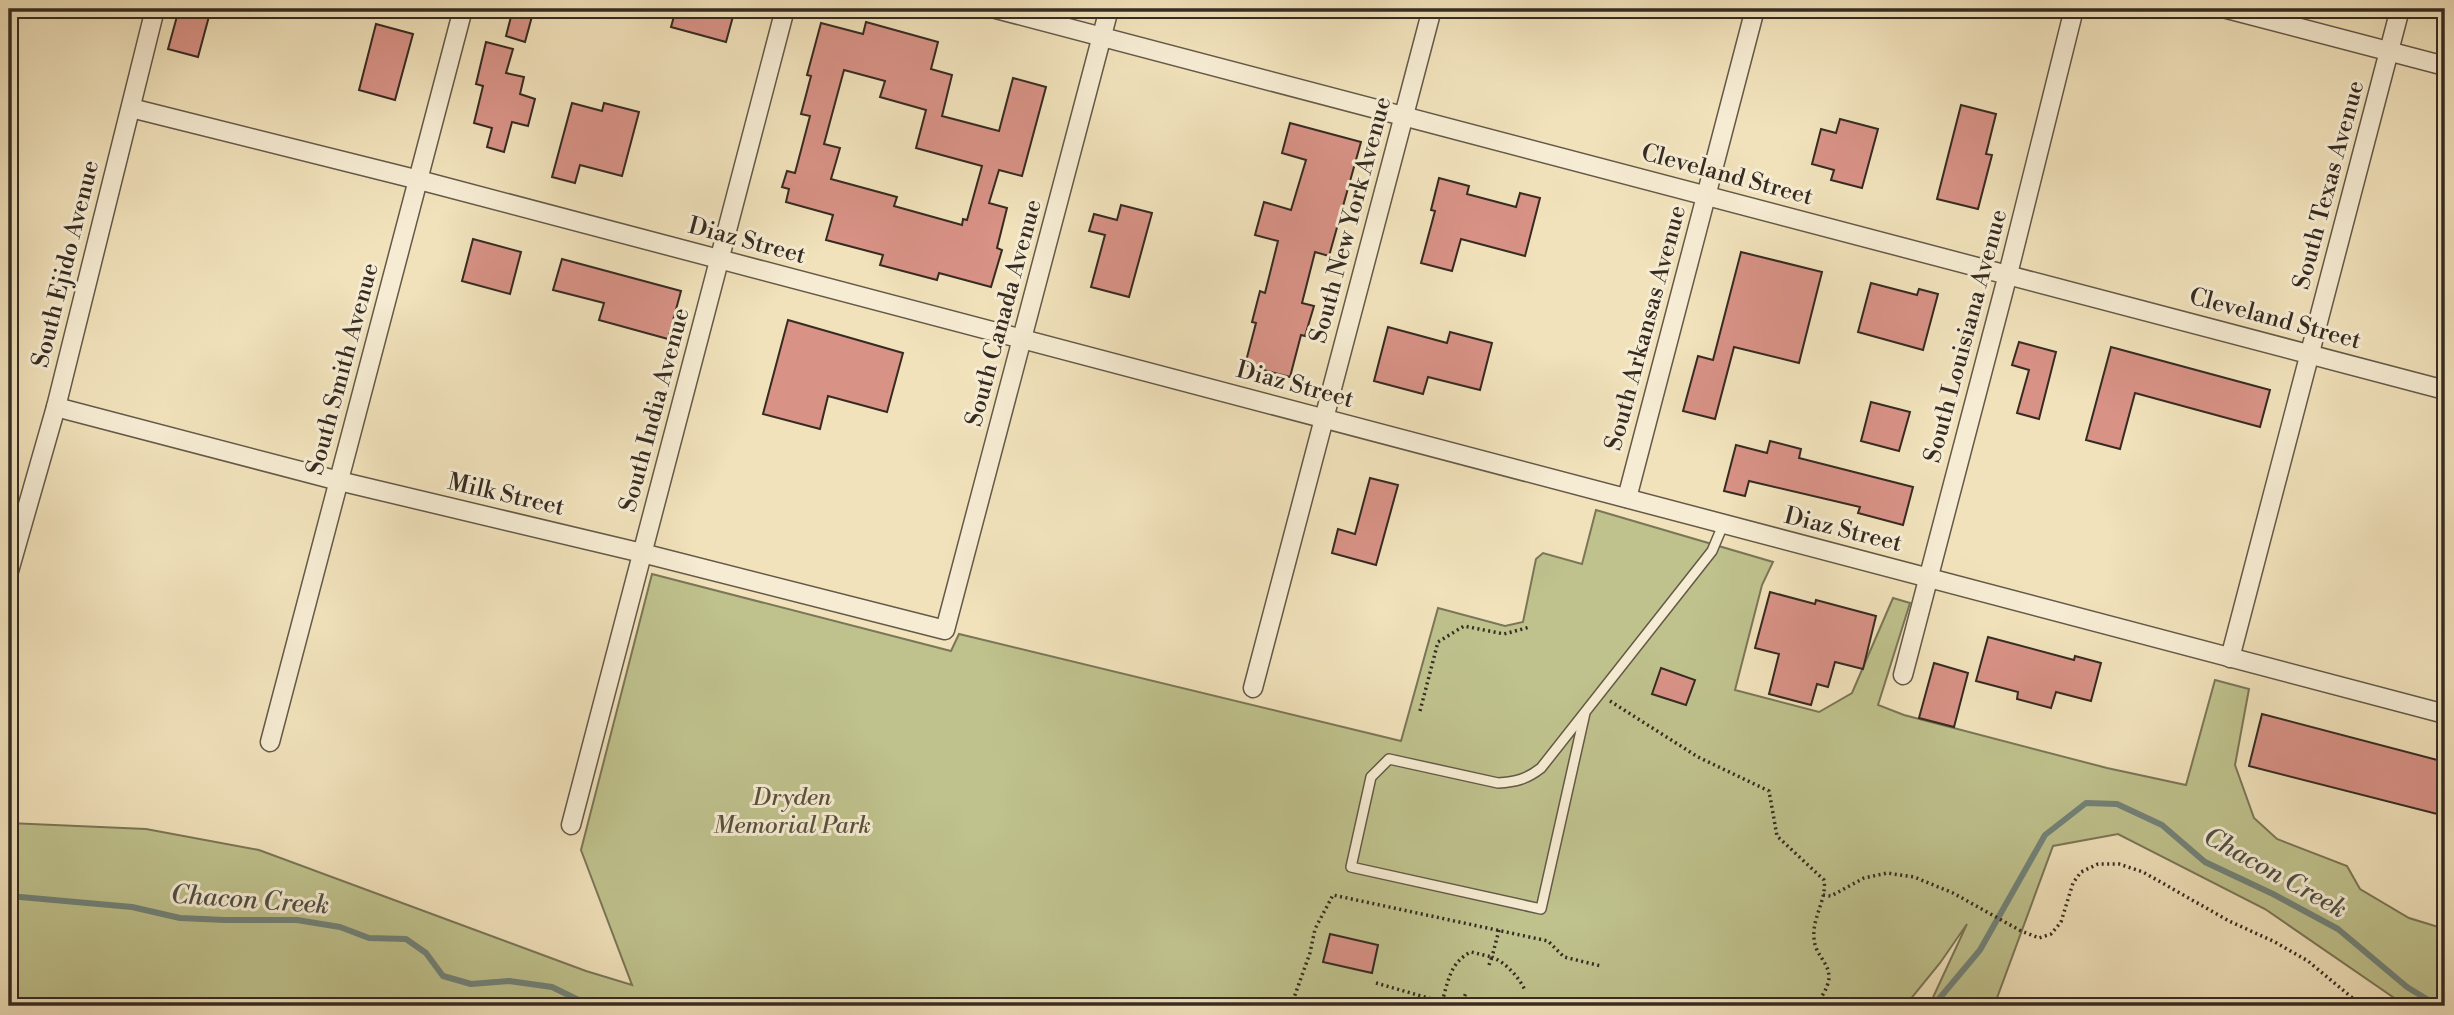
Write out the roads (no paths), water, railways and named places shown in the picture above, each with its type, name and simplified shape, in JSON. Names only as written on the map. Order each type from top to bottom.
[{"type":"street","name":"South Ejido Avenue","points":[[9,571],[55,407],[155,9]]},
{"type":"street","name":"South Smith Avenue","points":[[270,742],[463,9]]},
{"type":"street","name":"South India Avenue","points":[[571,825],[785,9]]},
{"type":"street","name":"Cleveland Street","points":[[996,9],[2445,390]]},
{"type":"street","name":"South Canada Avenue","points":[[945,630],[1108,9]]},
{"type":"street","name":"South New York Avenue","points":[[1253,688],[1432,9]]},
{"type":"street","name":"South Arkansas Avenue","points":[[1627,498],[1755,9]]},
{"type":"street","name":"South Louisiana Avenue","points":[[1903,675],[2074,9]]},
{"type":"street","points":[[2227,9],[2445,66]]},
{"type":"street","name":"South Texas Avenue","points":[[2230,657],[2400,9]]},
{"type":"street","name":"Diaz Street","points":[[131,108],[721,259],[2445,714]]},
{"type":"street","name":"Milk Street","points":[[55,407],[339,481],[642,553],[945,630]]},
{"type":"lane","points":[[1585,713],[1542,908],[1351,867],[1371,777],[1389,760],[1498,783],[1528,778],[1541,768],[1712,551],[1723,525]]},
{"type":"waterway","name":"Chacon Creek","points":[[1933,1006],[1980,950],[2045,835],[2086,803],[2117,804],[2162,825],[2205,862],[2338,929],[2407,987],[2438,1006]]},
{"type":"waterway","name":"Chacon Creek","points":[[9,896],[132,907],[180,918],[297,920],[340,927],[369,938],[406,939],[426,953],[443,976],[471,984],[509,981],[552,987],[591,1006]]},
{"type":"park label","name":"Dryden Memorial Park","points":[[792,812]]}]
